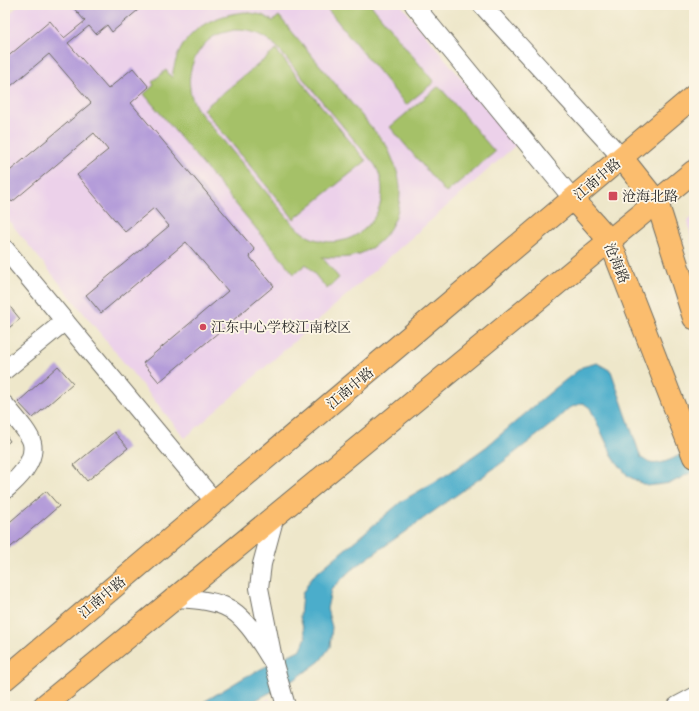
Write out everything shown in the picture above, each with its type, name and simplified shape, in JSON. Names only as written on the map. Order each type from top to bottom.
[{"type":"main road","name":"江南中路","points":[[5,679],[694,96]]},
{"type":"main road","points":[[622,158],[657,202],[694,318]]},
{"type":"main road","points":[[44,706],[694,171]]},
{"type":"main road","name":"沧海路","points":[[573,199],[610,241],[694,457]]},
{"type":"street","name":"沧海路","points":[[414,5],[573,199]]},
{"type":"street","points":[[482,5],[622,158]]},
{"type":"street","points":[[5,249],[215,502]]},
{"type":"street","points":[[5,370],[65,321]]},
{"type":"street","points":[[5,405],[24,428],[32,443],[29,464],[16,481],[5,490]]},
{"type":"street","points":[[275,516],[262,564],[259,588],[274,665],[284,701]]},
{"type":"street","points":[[175,598],[200,600],[224,606],[239,617],[253,632],[274,665]]},
{"type":"street","points":[[676,706],[694,697]]},
{"type":"shaded area","name":"江东中心学校江南校区","points":[[19,5],[401,5],[516,145],[185,438],[5,216],[5,18]]},
{"type":"shaded area","points":[[694,216],[694,256],[688,221]]},
{"type":"shaded area","points":[[269,698],[272,706],[256,706]]},
{"type":"green space","points":[[324,5],[371,5],[434,82],[406,105]]},
{"type":"green space","points":[[245,12],[262,15],[273,21],[279,16],[387,146],[396,169],[400,193],[399,204],[392,225],[379,242],[360,254],[349,257],[322,257],[339,278],[327,289],[306,264],[294,274],[144,94],[154,85],[152,82],[166,70],[172,78],[175,63],[180,51],[195,31],[217,18]],"holes":[[[234,30],[252,32],[266,38],[276,46],[375,165],[381,181],[382,197],[377,211],[369,224],[358,234],[344,240],[329,242],[312,238],[301,232],[197,109],[192,98],[189,81],[194,60],[202,47],[215,36]]]},
{"type":"green space","points":[[276,50],[366,161],[294,219],[203,109]]},
{"type":"green space","points":[[439,86],[495,152],[446,193],[390,127]]},
{"type":"water","points":[[597,363],[611,371],[641,458],[650,463],[661,463],[673,459],[694,446],[694,471],[671,483],[647,486],[628,476],[614,459],[590,408],[583,403],[569,408],[553,423],[503,462],[351,570],[331,590],[327,609],[332,627],[330,647],[320,661],[297,678],[245,706],[197,706],[245,677],[301,649],[306,637],[300,617],[302,594],[312,577],[402,501],[448,474],[486,447],[582,367]]},
{"type":"building","points":[[71,5],[144,5],[112,32],[107,25],[96,34],[89,26],[68,43],[108,89],[133,68],[149,87],[131,103],[255,250],[249,256],[274,286],[159,382],[143,363],[228,291],[186,242],[101,313],[86,295],[169,226],[154,208],[125,232],[77,175],[108,150],[94,133],[12,202],[5,194],[5,175],[91,103],[49,54],[5,91],[5,59],[50,21],[64,38],[85,21]]},
{"type":"building","points":[[7,303],[20,319],[5,331],[5,304]]},
{"type":"building","points":[[58,366],[73,383],[33,418],[18,402]]},
{"type":"building","points":[[114,432],[128,448],[87,481],[74,465]]},
{"type":"building","points":[[5,434],[10,441],[5,445]]},
{"type":"building","points":[[46,491],[59,506],[5,552],[5,526]]},
{"type":"place","name":"沧海北路","points":[[613,196]]},
{"type":"place","name":"江东中心学校江南校区","points":[[203,327]]}]
